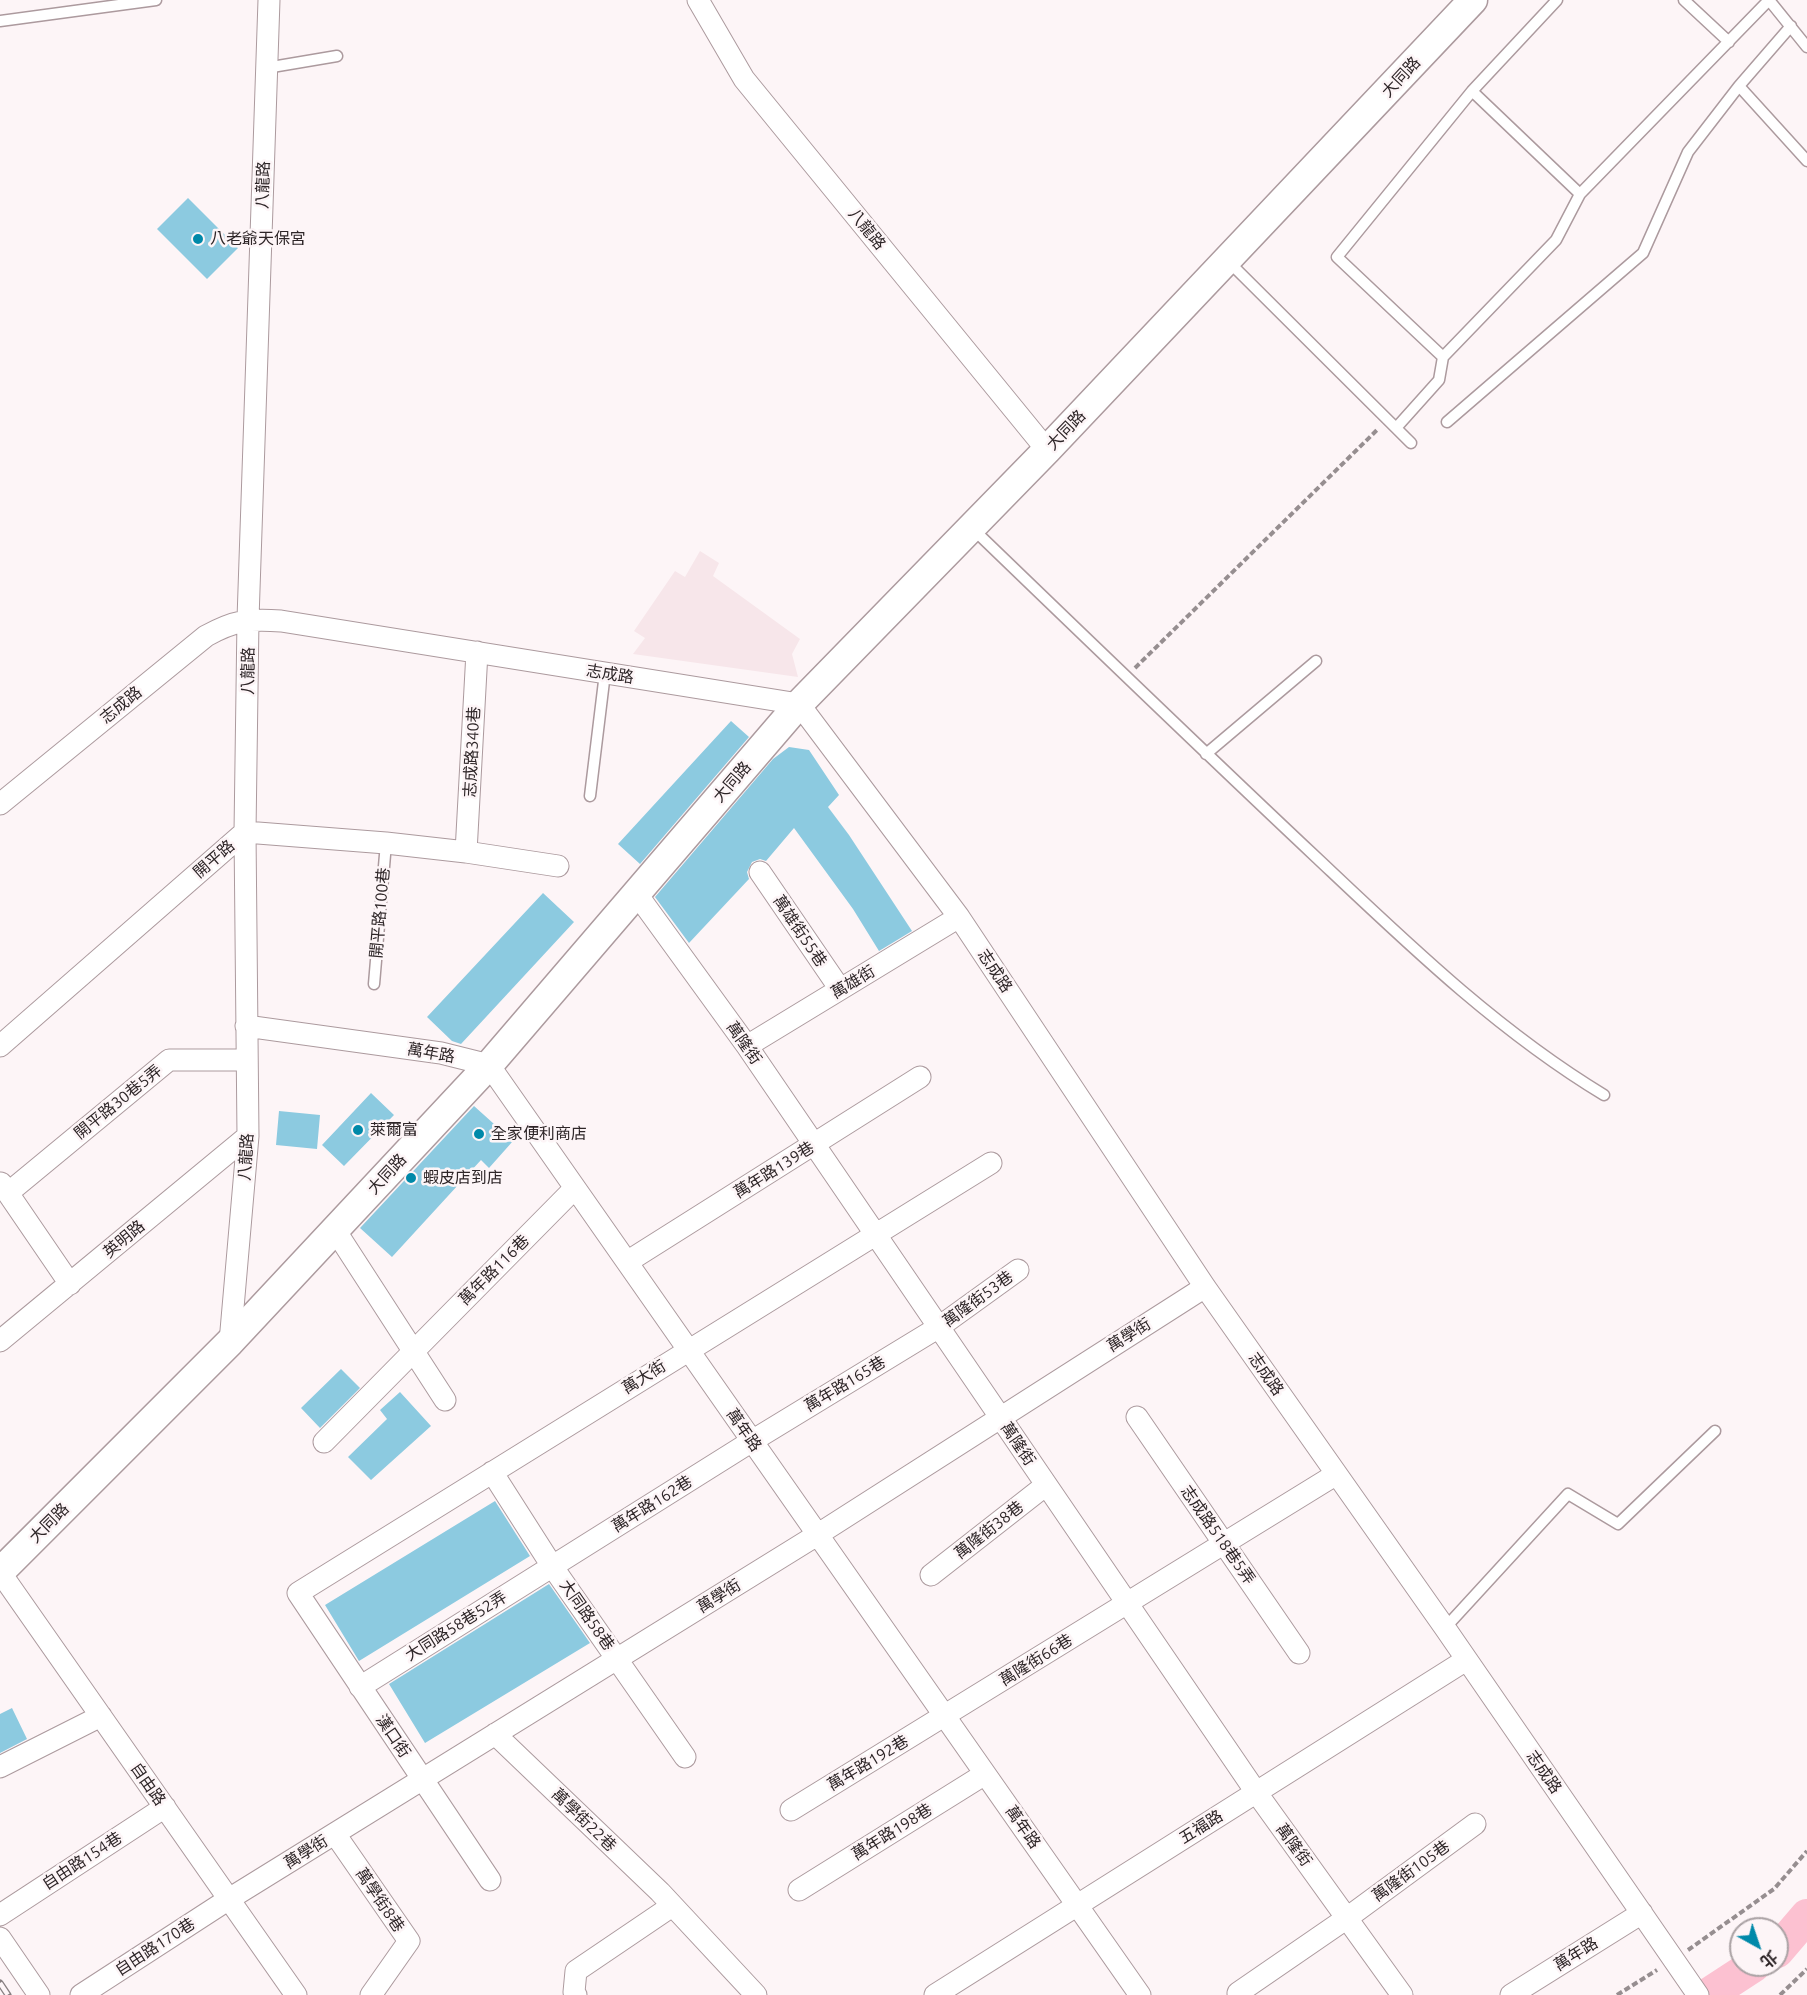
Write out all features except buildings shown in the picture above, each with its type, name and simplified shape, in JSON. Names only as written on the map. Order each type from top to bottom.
[{"type":"main road","name":"大同路","points":[[0,1572],[230,1342],[335,1230],[489,1065],[799,704],[1047,450],[1473,0]]},
{"type":"street","name":"八龍路","points":[[230,1342],[248,1136],[245,832],[249,619],[269,0]]},
{"type":"street","name":"八龍路","points":[[698,0],[744,79],[1047,450]]},
{"type":"street","name":"志成路","points":[[0,804],[206,636],[225,625],[249,619],[281,621],[799,704],[959,917],[1205,1287],[1445,1628],[1698,1995]]},
{"type":"street","name":"志成路340巷","points":[[466,852],[477,652]]},
{"type":"street","name":"開平路","points":[[0,1046],[245,832],[386,843],[558,866]]},
{"type":"street","name":"萬雄街55巷","points":[[760,872],[840,989]]},
{"type":"street","name":"萬隆街","points":[[636,893],[747,1046],[1256,1792],[1402,1995]]},
{"type":"street","name":"萬雄街","points":[[747,1046],[959,917]]},
{"type":"street","name":"萬年路","points":[[246,1026],[441,1053],[489,1065],[1140,1995]]},
{"type":"street","name":"開平路30巷5弄","points":[[4,1187],[169,1060],[247,1060]]},
{"type":"street","name":"萬年路139巷","points":[[627,1263],[921,1077]]},
{"type":"street","name":"英明路","points":[[0,1341],[248,1136]]},
{"type":"street","name":"萬大街","points":[[298,1593],[991,1163]]},
{"type":"street","points":[[4,1187],[70,1284]]},
{"type":"street","name":"萬年路116巷","points":[[324,1442],[575,1188]]},
{"type":"street","points":[[335,1230],[445,1400]]},
{"type":"street","name":"萬隆街53巷","points":[[939,1328],[1018,1270]]},
{"type":"street","name":"萬學街","points":[[229,1899],[817,1535],[1205,1287]]},
{"type":"street","name":"萬年路165巷","points":[[752,1442],[939,1328]]},
{"type":"street","name":"志成路518巷5弄","points":[[1137,1417],[1299,1653]]},
{"type":"street","name":"萬年路162巷","points":[[552,1566],[752,1442]]},
{"type":"street","name":"大同路58巷","points":[[492,1472],[552,1566],[685,1757]]},
{"type":"street","name":"萬隆街66巷","points":[[944,1716],[1335,1474]]},
{"type":"street","name":"萬隆街38巷","points":[[931,1575],[1046,1485]]},
{"type":"street","name":"大同路58巷52弄","points":[[360,1686],[552,1566]]},
{"type":"street","name":"自由路","points":[[0,1572],[296,1995]]},
{"type":"street","name":"漢口街","points":[[298,1593],[490,1880]]},
{"type":"street","name":"五福路","points":[[935,1995],[1466,1660]]},
{"type":"street","points":[[0,1767],[101,1716]]},
{"type":"street","name":"萬年路192巷","points":[[791,1810],[944,1716]]},
{"type":"street","name":"萬學街22巷","points":[[495,1734],[672,1906],[756,1995]]},
{"type":"street","name":"萬年路198巷","points":[[799,1890],[985,1774]]},
{"type":"street","name":"自由路154巷","points":[[0,1915],[165,1807]]},
{"type":"street","name":"萬隆街105巷","points":[[1238,1993],[1347,1918],[1475,1824]]},
{"type":"street","name":"萬學街8巷","points":[[335,1834],[409,1941],[371,1995]]},
{"type":"street","name":"自由路170巷","points":[[81,1995],[229,1899]]},
{"type":"street","points":[[576,1995],[574,1992],[576,1971],[672,1906]]},
{"type":"street","name":"萬年路","points":[[1511,1995],[1642,1913]]},
{"type":"street","points":[[0,1938],[39,1995]]},
{"type":"lane","points":[[0,21],[156,0]]},
{"type":"lane","points":[[1443,357],[1337,257],[1472,91],[1557,0]]},
{"type":"lane","points":[[1684,0],[1728,42]]},
{"type":"lane","points":[[1396,428],[1439,380],[1443,357],[1556,240],[1580,194],[1769,0],[1807,47]]},
{"type":"lane","points":[[1447,422],[1643,253],[1688,152],[1739,86],[1791,26]]},
{"type":"lane","points":[[266,68],[337,56]]},
{"type":"lane","points":[[1739,86],[1807,161]]},
{"type":"lane","points":[[1472,91],[1580,194]]},
{"type":"lane","points":[[1227,260],[1411,443]]},
{"type":"lane","points":[[971,527],[1206,754],[1444,978],[1569,1074],[1604,1095]]},
{"type":"lane","points":[[1206,754],[1317,661]]},
{"type":"lane","points":[[590,796],[605,673]]},
{"type":"lane","name":"開平路100巷","points":[[374,984],[386,843]]},
{"type":"lane","points":[[1445,1628],[1568,1494],[1618,1524],[1715,1431]]},
{"type":"path","points":[[1126,677],[1388,420]]},
{"type":"path","points":[[1617,1995],[1674,1960],[1774,1889],[1807,1851]]},
{"type":"path","points":[[1780,1995],[1807,1969]]},
{"type":"shaded area","points":[[700,551],[719,563],[713,576],[800,639],[792,654],[798,677],[633,654],[645,638],[634,631],[675,571],[685,577]]},
{"type":"waterway","points":[[1789,1937],[1807,1916]]},
{"type":"waterway","points":[[1708,1995],[1736,1977]]},
{"type":"railway","points":[[0,1983],[8,1995]]},
{"type":"place","name":"八老爺天保宮","points":[[198,239]]},
{"type":"place","name":"萊爾富","points":[[358,1130]]},
{"type":"place","name":"全家便利商店","points":[[479,1134]]},
{"type":"place","name":"蝦皮店到店","points":[[411,1178]]}]
